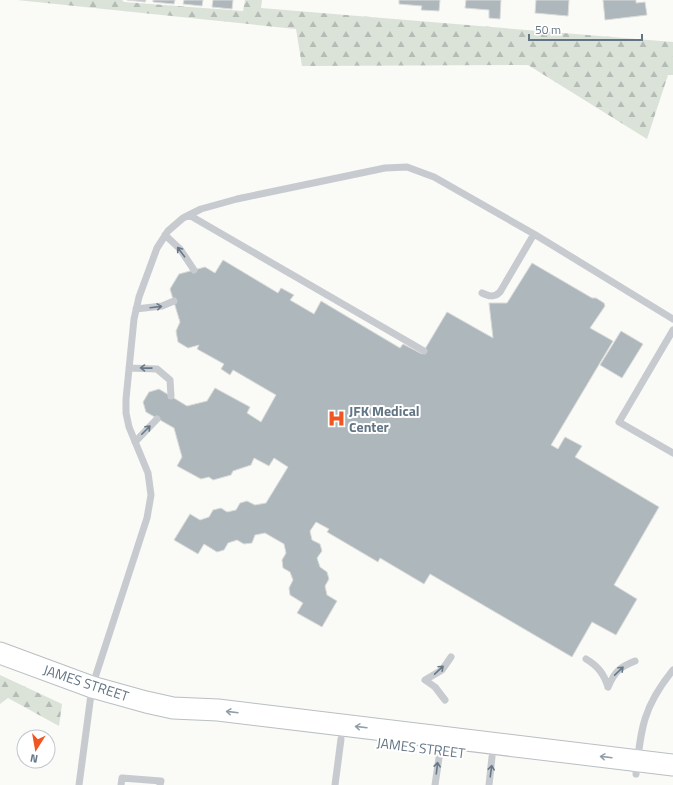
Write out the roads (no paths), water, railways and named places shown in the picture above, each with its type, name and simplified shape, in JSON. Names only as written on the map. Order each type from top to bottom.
[{"type":"street","name":"JAMES STREET","points":[[0,653],[92,687],[173,708],[218,710],[637,767],[673,778]]},
{"type":"street","name":"JAMES STREET","points":[[173,708],[191,719],[213,723],[492,757],[637,767],[673,765]]},
{"type":"lane","points":[[79,785],[92,687],[147,518],[151,495],[148,473],[129,427],[126,413],[134,319],[139,297],[157,248],[166,235],[183,218],[201,209],[244,198],[385,168],[407,167],[434,176],[534,234],[673,320]]},
{"type":"lane","points":[[189,215],[424,351]]},
{"type":"lane","points":[[482,293],[487,296],[493,296],[500,292],[534,234]]},
{"type":"lane","points":[[166,235],[180,249],[194,270]]},
{"type":"lane","points":[[136,309],[162,306],[174,301]]},
{"type":"lane","points":[[673,330],[619,422],[673,453]]},
{"type":"lane","points":[[129,368],[157,368],[170,380],[171,396]]},
{"type":"lane","points":[[135,442],[158,419]]},
{"type":"lane","points":[[446,700],[435,687],[425,680],[442,670],[451,657]]},
{"type":"lane","points":[[586,659],[596,665],[602,673],[608,687],[618,670],[625,665],[636,661]]},
{"type":"lane","points":[[637,767],[643,724],[650,705],[659,687],[673,670]]},
{"type":"lane","points":[[335,785],[341,739]]},
{"type":"lane","points":[[436,785],[440,751]]},
{"type":"lane","points":[[489,785],[492,757]]},
{"type":"lane","points":[[121,785],[122,778],[161,781],[160,785]]},
{"type":"place","name":"JFK Medical Center","points":[[336,419]]}]
